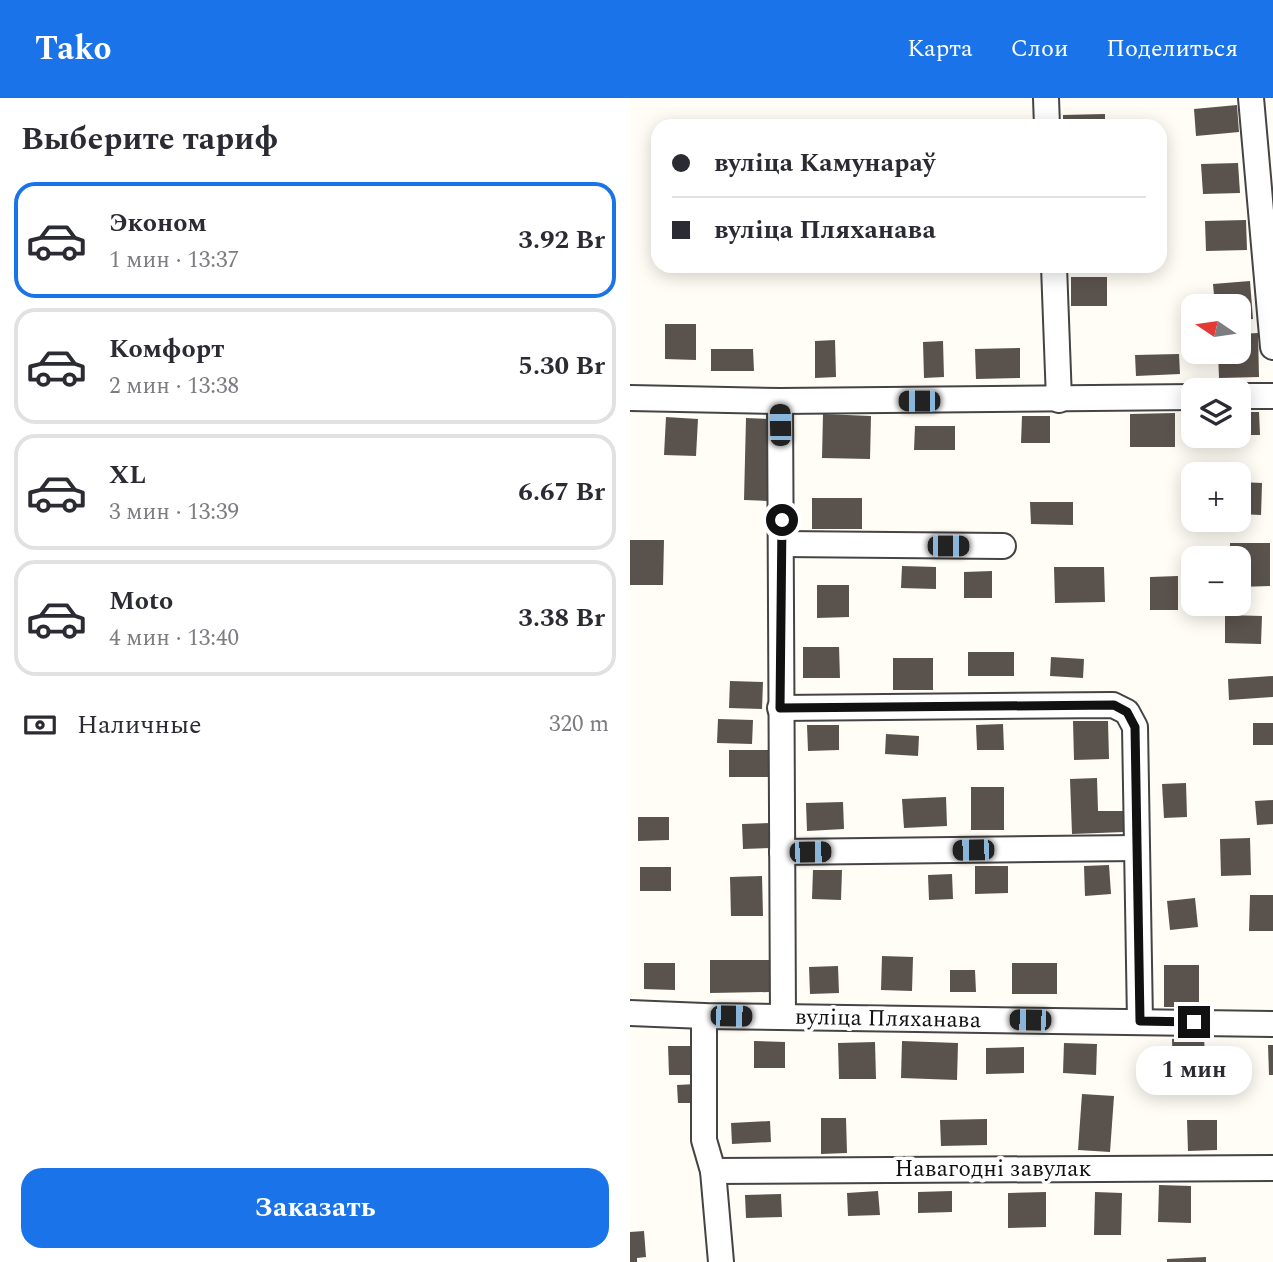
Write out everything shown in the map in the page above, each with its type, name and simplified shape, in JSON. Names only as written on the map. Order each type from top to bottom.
[{"type":"street","points":[[1046,98],[1047,119]]},
{"type":"street","points":[[1251,98],[1273,347]]},
{"type":"street","points":[[1054,273],[1059,400]]},
{"type":"street","points":[[1251,396],[1273,396]]},
{"type":"street","points":[[630,398],[780,401],[1181,397]]},
{"type":"street","points":[[780,401],[783,1017]]},
{"type":"street","points":[[782,544],[1003,546]]},
{"type":"street","points":[[780,708],[1114,705],[1127,712],[1135,727],[1140,1021]]},
{"type":"street","points":[[782,852],[1137,848]]},
{"type":"street","name":"вуліца Пляханава","points":[[630,1013],[1273,1024]]},
{"type":"street","points":[[704,1016],[704,1140],[713,1171],[722,1262]]},
{"type":"street","name":"Навагодні завулак","points":[[713,1171],[1273,1168]]},
{"type":"building","points":[[1237,105],[1239,132],[1196,136],[1194,109]]},
{"type":"building","points":[[1105,114],[1105,119],[1063,119],[1063,115]]},
{"type":"building","points":[[1238,163],[1240,193],[1203,194],[1201,164]]},
{"type":"building","points":[[1246,220],[1247,250],[1206,251],[1205,221]]},
{"type":"building","points":[[1071,277],[1107,277],[1107,306],[1071,306]]},
{"type":"building","points":[[1250,281],[1253,319],[1251,294],[1214,294],[1213,284]]},
{"type":"building","points":[[665,324],[696,324],[696,360],[665,359]]},
{"type":"building","points":[[1251,333],[1258,333],[1259,377],[1219,378],[1218,364],[1251,364]]},
{"type":"building","points":[[835,340],[836,377],[815,378],[815,341]]},
{"type":"building","points":[[943,341],[944,377],[924,378],[923,342]]},
{"type":"building","points":[[1020,348],[1020,378],[976,379],[975,349]]},
{"type":"building","points":[[711,349],[753,349],[754,371],[711,371]]},
{"type":"building","points":[[1179,354],[1180,374],[1136,376],[1135,355]]},
{"type":"building","points":[[1251,412],[1259,412],[1260,435],[1251,435]]},
{"type":"building","points":[[1175,413],[1175,447],[1130,447],[1130,414]]},
{"type":"building","points":[[823,414],[871,416],[870,459],[822,458]]},
{"type":"building","points":[[1022,416],[1050,416],[1050,443],[1021,443]]},
{"type":"building","points":[[666,417],[698,419],[696,456],[664,455]]},
{"type":"building","points":[[746,418],[770,419],[768,501],[744,500]]},
{"type":"building","points":[[915,426],[955,426],[955,450],[914,450]]},
{"type":"building","points":[[1251,483],[1262,483],[1261,515],[1251,515]]},
{"type":"building","points":[[812,498],[862,498],[862,529],[812,529]]},
{"type":"building","points":[[1030,502],[1073,502],[1073,525],[1031,524]]},
{"type":"building","points":[[630,540],[664,540],[663,585],[630,585]]},
{"type":"building","points":[[1230,543],[1270,543],[1270,586],[1251,587],[1251,546],[1230,546]]},
{"type":"building","points":[[902,566],[936,567],[936,589],[901,588]]},
{"type":"building","points":[[1054,567],[1104,567],[1105,602],[1055,603]]},
{"type":"building","points":[[992,571],[992,598],[964,598],[964,572]]},
{"type":"building","points":[[1178,576],[1178,610],[1150,610],[1150,577]]},
{"type":"building","points":[[817,585],[849,585],[849,617],[817,618]]},
{"type":"building","points":[[1225,616],[1262,616],[1261,644],[1225,643]]},
{"type":"building","points":[[803,647],[839,647],[840,678],[803,678]]},
{"type":"building","points":[[968,652],[1014,652],[1014,676],[968,676]]},
{"type":"building","points":[[1051,657],[1084,659],[1083,678],[1050,676]]},
{"type":"building","points":[[893,658],[933,658],[933,690],[893,690]]},
{"type":"building","points":[[1273,676],[1273,697],[1229,700],[1228,679]]},
{"type":"building","points":[[730,681],[763,682],[762,709],[729,708]]},
{"type":"building","points":[[718,719],[753,720],[752,744],[717,743]]},
{"type":"building","points":[[1073,721],[1108,721],[1109,759],[1074,760]]},
{"type":"building","points":[[1253,723],[1273,723],[1273,745],[1253,745]]},
{"type":"building","points":[[1003,724],[1004,750],[977,750],[976,725]]},
{"type":"building","points":[[807,725],[839,725],[839,750],[808,751]]},
{"type":"building","points":[[886,734],[919,736],[918,756],[885,754]]},
{"type":"building","points":[[729,750],[772,750],[771,777],[729,777]]},
{"type":"building","points":[[1097,778],[1098,811],[1124,811],[1124,832],[1072,834],[1070,779]]},
{"type":"building","points":[[1186,783],[1187,817],[1164,818],[1162,784]]},
{"type":"building","points":[[971,787],[1004,787],[1004,830],[971,830]]},
{"type":"building","points":[[946,797],[947,826],[904,828],[902,799]]},
{"type":"building","points":[[1273,800],[1273,824],[1257,825],[1255,801]]},
{"type":"building","points":[[843,802],[844,829],[807,831],[806,803]]},
{"type":"building","points":[[638,817],[669,817],[669,840],[638,841]]},
{"type":"building","points":[[772,823],[772,848],[743,849],[742,824]]},
{"type":"building","points":[[1250,838],[1251,875],[1221,876],[1220,839]]},
{"type":"building","points":[[1109,865],[1111,894],[1085,896],[1084,866]]},
{"type":"building","points":[[975,866],[1008,866],[1008,893],[975,894]]},
{"type":"building","points":[[640,867],[671,867],[671,891],[640,891]]},
{"type":"building","points":[[813,870],[842,870],[841,900],[812,899]]},
{"type":"building","points":[[952,874],[953,899],[929,900],[928,875]]},
{"type":"building","points":[[762,876],[763,916],[731,916],[730,877]]},
{"type":"building","points":[[1250,895],[1273,895],[1273,931],[1249,931]]},
{"type":"building","points":[[1195,898],[1198,927],[1170,930],[1167,901]]},
{"type":"building","points":[[882,956],[913,957],[912,991],[881,990]]},
{"type":"building","points":[[710,960],[770,960],[770,992],[710,993]]},
{"type":"building","points":[[644,963],[675,963],[675,990],[644,989]]},
{"type":"building","points":[[1012,963],[1057,963],[1057,994],[1012,994]]},
{"type":"building","points":[[1164,965],[1199,965],[1199,1007],[1164,1007]]},
{"type":"building","points":[[838,966],[839,993],[810,994],[809,967]]},
{"type":"building","points":[[950,970],[975,970],[976,992],[950,992]]},
{"type":"building","points":[[1204,1037],[1206,1074],[1173,1076],[1172,1039]]},
{"type":"building","points":[[754,1041],[785,1042],[785,1068],[754,1068]]},
{"type":"building","points":[[902,1041],[958,1043],[957,1080],[901,1078]]},
{"type":"building","points":[[875,1042],[876,1079],[839,1079],[838,1043]]},
{"type":"building","points":[[1064,1043],[1097,1044],[1096,1075],[1063,1073]]},
{"type":"building","points":[[1268,1045],[1273,1045],[1273,1075],[1269,1075]]},
{"type":"building","points":[[668,1046],[691,1046],[692,1075],[669,1075]]},
{"type":"building","points":[[1024,1047],[1024,1073],[986,1074],[986,1048]]},
{"type":"building","points":[[696,1084],[697,1103],[678,1103],[677,1085]]},
{"type":"building","points":[[1082,1094],[1114,1096],[1110,1152],[1078,1150]]},
{"type":"building","points":[[821,1118],[846,1118],[847,1153],[821,1154]]},
{"type":"building","points":[[987,1119],[987,1145],[941,1146],[940,1120]]},
{"type":"building","points":[[1187,1120],[1217,1120],[1217,1150],[1188,1151]]},
{"type":"building","points":[[770,1121],[771,1142],[732,1144],[731,1123]]},
{"type":"building","points":[[1159,1185],[1191,1186],[1191,1223],[1158,1222]]},
{"type":"building","points":[[878,1191],[880,1215],[848,1216],[847,1193]]},
{"type":"building","points":[[952,1191],[952,1212],[918,1213],[918,1192]]},
{"type":"building","points":[[1046,1192],[1046,1227],[1008,1228],[1008,1193]]},
{"type":"building","points":[[1095,1192],[1122,1193],[1121,1235],[1094,1235]]},
{"type":"building","points":[[781,1194],[782,1217],[746,1218],[745,1195]]},
{"type":"building","points":[[644,1231],[646,1257],[630,1262],[630,1232]]},
{"type":"building","points":[[1206,1257],[1206,1262],[1167,1262],[1167,1259]]},
{"type":"route","points":[[782,520],[780,708],[1114,705],[1127,712],[1135,727],[1140,1021],[1194,1022]]}]
